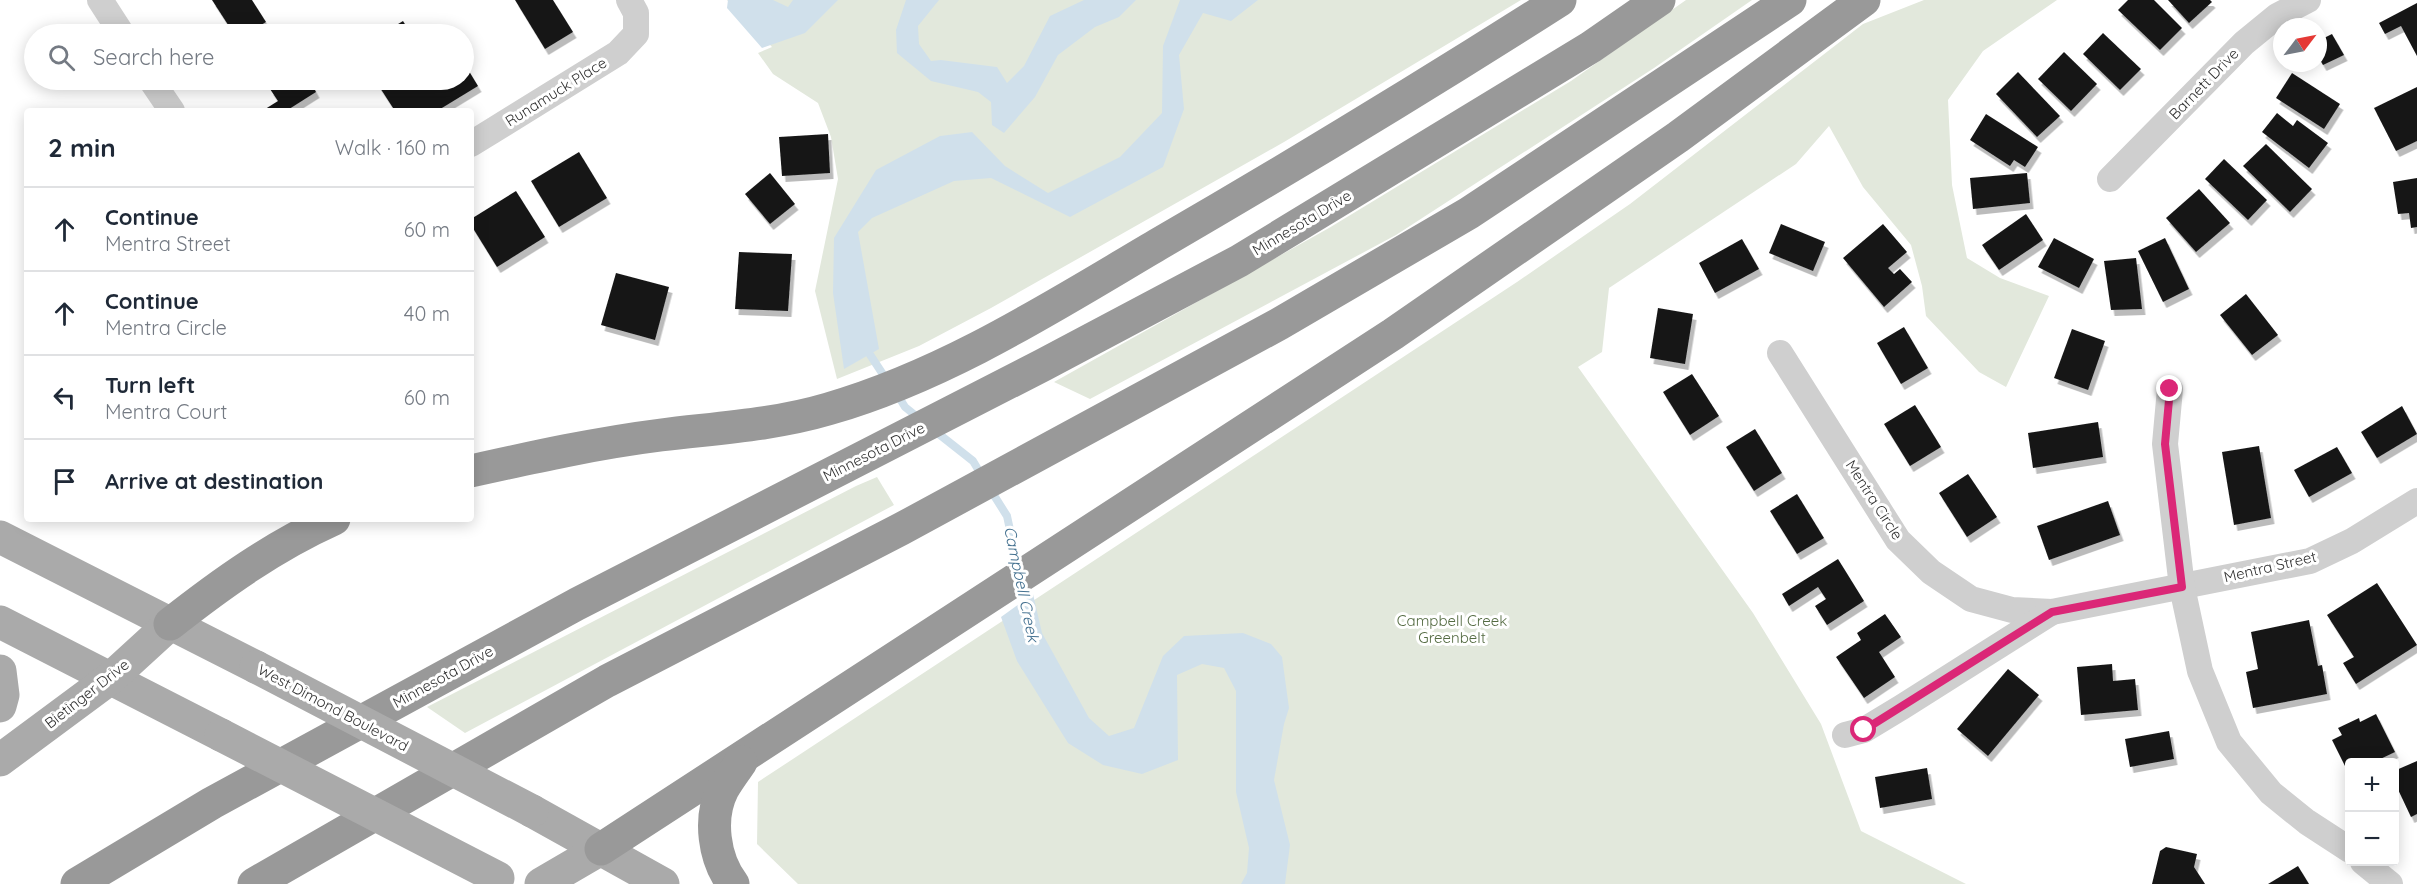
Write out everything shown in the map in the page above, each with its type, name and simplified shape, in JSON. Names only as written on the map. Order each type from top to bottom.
[{"type":"highway","points":[[474,470],[658,435],[748,425],[826,410],[876,394],[927,372],[1030,321],[1257,187],[1560,0]]},
{"type":"highway","name":"Minnesota Drive","points":[[77,884],[212,803],[578,603],[1043,365],[1239,261],[1591,47],[1659,0]]},
{"type":"highway","points":[[254,884],[607,681],[901,530],[1279,324],[1468,213],[1790,0]]},
{"type":"highway","points":[[601,849],[1393,334],[1678,137],[1864,0]]},
{"type":"highway","points":[[170,624],[221,584],[295,536],[327,522]]},
{"type":"highway","points":[[733,884],[727,876],[718,852],[716,813],[722,790],[745,756]]},
{"type":"main road","name":"West Dimond Boulevard","points":[[0,537],[532,811],[663,884]]},
{"type":"main road","points":[[0,622],[505,881]]},
{"type":"main road","name":"Bietinger Drive","points":[[0,760],[111,677],[170,624]]},
{"type":"main road","points":[[0,671],[3,695],[0,706]]},
{"type":"main road","points":[[541,884],[601,849]]},
{"type":"street","points":[[100,0],[116,24]]},
{"type":"street","name":"Runamuck Place","points":[[474,142],[618,53],[636,34],[636,14],[629,0]]},
{"type":"street","name":"Barnett Drive","points":[[2110,179],[2244,43],[2277,16],[2308,0]]},
{"type":"street","points":[[158,90],[170,108]]},
{"type":"street","name":"Mentra Circle","points":[[1780,353],[1898,540],[1923,564],[1971,599],[2012,610],[2052,612],[2182,587]]},
{"type":"street","points":[[2170,389],[2165,444],[2182,587],[2200,671],[2229,742],[2271,793],[2307,822],[2345,847]]},
{"type":"street","name":"Mentra Street","points":[[2182,587],[2310,561],[2352,541],[2417,501]]},
{"type":"street","points":[[1845,735],[1864,730],[2052,612]]},
{"type":"street","points":[[2369,866],[2390,884]]},
{"type":"green space","points":[[727,0],[1521,0],[1284,142],[991,308],[919,346],[837,379],[815,291],[838,179],[831,137],[818,103],[773,74],[758,53],[772,47]]},
{"type":"green space","points":[[1686,0],[1752,0],[1654,68],[1396,235],[1090,399],[1054,382],[1329,228],[1571,81]]},
{"type":"green space","name":"Campbell Creek Greenbelt","points":[[1924,0],[2057,0],[1983,51],[1948,100],[1952,185],[1967,258],[2000,278],[2049,296],[2006,387],[1979,372],[1926,316],[1922,286],[1911,245],[1863,187],[1829,126],[1796,164],[1609,288],[1602,352],[1578,367],[1753,613],[1821,724],[1861,831],[1966,884],[798,884],[757,844],[758,782],[1517,282],[1630,204],[1863,24]]},
{"type":"green space","points":[[877,477],[894,505],[465,733],[427,707],[856,486]]},
{"type":"shaded area","points":[[728,0],[773,0],[788,7],[793,0],[838,0],[805,33],[762,48],[727,8]]},
{"type":"shaded area","points":[[906,0],[939,0],[918,26],[919,44],[931,61],[941,60],[997,67],[1007,83],[1024,66],[1050,16],[1084,0],[1136,0],[1119,17],[1095,27],[1058,55],[1035,97],[1004,133],[992,125],[991,102],[978,92],[931,81],[897,53],[896,30]]},
{"type":"shaded area","points":[[1180,0],[1258,0],[1231,21],[1203,13],[1179,55],[1184,109],[1163,167],[1070,217],[991,178],[954,181],[872,218],[858,232],[879,349],[844,369],[833,293],[834,238],[876,170],[940,136],[972,132],[1005,166],[1048,193],[1120,157],[1162,113],[1163,46]]},
{"type":"shaded area","points":[[1033,594],[1042,633],[1089,718],[1109,736],[1134,728],[1163,656],[1184,636],[1243,633],[1271,644],[1282,657],[1289,708],[1274,780],[1290,845],[1285,884],[1241,884],[1247,873],[1249,848],[1236,792],[1236,691],[1224,668],[1202,664],[1177,675],[1178,760],[1142,774],[1103,765],[1068,743],[1017,661],[1001,617]]},
{"type":"building","points":[[212,0],[252,0],[266,22],[263,24],[228,24]]},
{"type":"building","points":[[515,0],[553,0],[573,32],[545,49]]},
{"type":"building","points":[[2128,0],[2154,0],[2182,28],[2160,50],[2118,10]]},
{"type":"building","points":[[2168,0],[2210,0],[2212,2],[2189,23]]},
{"type":"building","points":[[2417,3],[2417,56],[2401,26],[2385,34],[2379,23]]},
{"type":"building","points":[[2103,33],[2141,69],[2120,90],[2083,54]]},
{"type":"building","points":[[2332,34],[2344,55],[2327,63],[2327,36]]},
{"type":"building","points":[[2064,52],[2097,84],[2071,111],[2038,79]]},
{"type":"building","points":[[2018,72],[2060,116],[2037,137],[1996,94]]},
{"type":"building","points":[[2292,73],[2340,104],[2324,129],[2276,98]]},
{"type":"building","points":[[2417,87],[2417,141],[2396,151],[2374,108]]},
{"type":"building","points":[[271,90],[315,90],[316,92],[291,108],[267,108],[278,101]]},
{"type":"building","points":[[381,90],[471,90],[442,108],[393,108]]},
{"type":"building","points":[[2277,113],[2293,126],[2297,120],[2328,143],[2309,168],[2262,132]]},
{"type":"building","points":[[1986,114],[2038,147],[2025,167],[2014,160],[2010,166],[1970,140]]},
{"type":"building","points":[[828,134],[830,173],[782,176],[779,137]]},
{"type":"building","points":[[2266,144],[2312,189],[2290,212],[2243,166]]},
{"type":"building","points":[[579,152],[607,198],[559,227],[531,181]]},
{"type":"building","points":[[2224,159],[2267,200],[2248,220],[2205,179]]},
{"type":"building","points":[[770,173],[795,204],[770,224],[745,194]]},
{"type":"building","points":[[2027,173],[2030,203],[1973,209],[1970,178]]},
{"type":"building","points":[[2417,178],[2417,227],[2411,228],[2409,213],[2398,214],[2393,182]]},
{"type":"building","points":[[2199,189],[2230,223],[2196,252],[2166,218]]},
{"type":"building","points":[[516,191],[545,237],[497,267],[474,230],[474,217]]},
{"type":"building","points":[[2026,214],[2043,240],[1999,270],[1982,245]]},
{"type":"building","points":[[1781,224],[1825,242],[1813,271],[1769,253]]},
{"type":"building","points":[[1883,224],[1907,252],[1888,268],[1894,274],[1900,269],[1912,282],[1884,307],[1843,258]]},
{"type":"building","points":[[2054,238],[2094,259],[2079,288],[2038,267]]},
{"type":"building","points":[[2165,238],[2189,289],[2163,302],[2138,251]]},
{"type":"building","points":[[1742,239],[1759,269],[1715,293],[1699,263]]},
{"type":"building","points":[[739,252],[792,254],[788,311],[735,309]]},
{"type":"building","points":[[2136,258],[2142,309],[2111,310],[2104,261]]},
{"type":"building","points":[[616,273],[669,287],[655,340],[601,325]]},
{"type":"building","points":[[2246,294],[2278,335],[2252,355],[2220,315]]},
{"type":"building","points":[[1658,308],[1693,314],[1685,364],[1650,358]]},
{"type":"building","points":[[1904,327],[1928,368],[1901,384],[1877,343]]},
{"type":"building","points":[[2072,329],[2105,341],[2088,390],[2054,378]]},
{"type":"building","points":[[1692,374],[1719,416],[1690,435],[1663,392]]},
{"type":"building","points":[[1915,405],[1941,447],[1910,466],[1884,424]]},
{"type":"building","points":[[2402,406],[2417,434],[2377,458],[2361,432]]},
{"type":"building","points":[[2098,422],[2103,457],[2033,468],[2028,433]]},
{"type":"building","points":[[1755,429],[1782,473],[1754,491],[1726,447]]},
{"type":"building","points":[[2259,446],[2271,518],[2234,525],[2222,452]]},
{"type":"building","points":[[2337,447],[2352,473],[2309,497],[2294,470]]},
{"type":"building","points":[[1968,474],[1997,517],[1967,537],[1939,493]]},
{"type":"building","points":[[1797,494],[1824,538],[1797,554],[1770,511]]},
{"type":"building","points":[[2108,501],[2120,535],[2049,560],[2037,526]]},
{"type":"building","points":[[1838,559],[1864,601],[1827,625],[1815,606],[1826,599],[1818,587],[1789,606],[1782,594]]},
{"type":"building","points":[[2377,583],[2417,645],[2356,684],[2343,663],[2354,657],[2327,615]]},
{"type":"building","points":[[1885,614],[1901,637],[1879,652],[1895,677],[1864,698],[1836,657],[1861,640],[1857,633]]},
{"type":"building","points":[[2309,620],[2318,666],[2322,665],[2327,694],[2253,708],[2246,672],[2258,669],[2251,632]]},
{"type":"building","points":[[2112,664],[2113,681],[2135,679],[2138,710],[2081,715],[2077,667]]},
{"type":"building","points":[[2008,669],[2039,695],[1988,756],[1957,729]]},
{"type":"building","points":[[2376,714],[2395,752],[2382,758],[2345,758],[2345,766],[2332,740],[2342,735],[2338,728],[2359,718],[2360,722]]},
{"type":"building","points":[[2169,731],[2174,759],[2130,767],[2125,739]]},
{"type":"building","points":[[2417,761],[2417,814],[2411,817],[2399,792],[2399,769]]},
{"type":"building","points":[[1927,768],[1932,799],[1880,808],[1875,777]]},
{"type":"building","points":[[2166,847],[2197,854],[2194,867],[2205,884],[2152,884],[2160,851]]},
{"type":"building","points":[[2298,866],[2309,884],[2268,884]]},
{"type":"waterway","name":"Campbell Creek","points":[[865,347],[886,379]]},
{"type":"waterway","name":"Campbell Creek","points":[[897,394],[905,407],[921,420]]},
{"type":"waterway","name":"Campbell Creek","points":[[935,431],[973,461],[982,476]]},
{"type":"waterway","name":"Campbell Creek","points":[[990,489],[1007,516],[1018,567]]},
{"type":"route","points":[[1864,730],[2052,612],[2182,587],[2165,444],[2170,389]]}]
